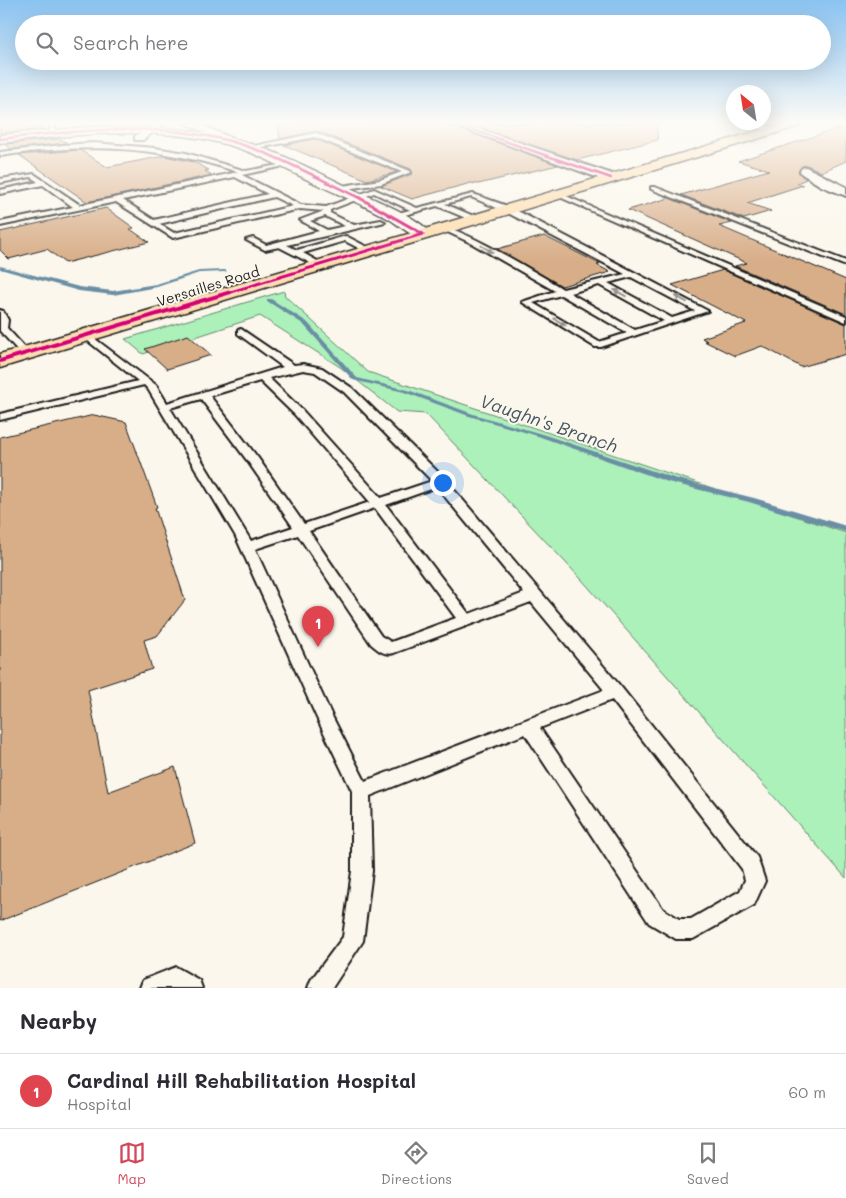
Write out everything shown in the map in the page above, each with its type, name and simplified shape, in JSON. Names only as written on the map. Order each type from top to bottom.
[{"type":"main road","name":"Versailles Road","points":[[0,361],[640,169]]},
{"type":"street","points":[[298,169],[397,216],[423,234]]},
{"type":"street","points":[[586,169],[611,178]]},
{"type":"street","points":[[263,170],[280,178]]},
{"type":"street","points":[[806,171],[825,183],[846,192]]},
{"type":"street","points":[[315,194],[331,209],[423,234]]},
{"type":"lane","points":[[235,169],[247,173]]},
{"type":"lane","points":[[0,224],[267,169]]},
{"type":"lane","points":[[338,188],[381,182],[408,172],[401,169]]},
{"type":"lane","points":[[0,181],[32,175],[80,208]]},
{"type":"lane","points":[[236,175],[300,207]]},
{"type":"lane","points":[[0,192],[44,183]]},
{"type":"lane","points":[[653,188],[846,264]]},
{"type":"lane","points":[[369,250],[304,220],[356,196],[374,191],[416,210]]},
{"type":"lane","points":[[152,223],[276,194]]},
{"type":"lane","points":[[557,194],[846,319]]},
{"type":"lane","points":[[397,216],[471,195],[507,209],[633,274],[703,311],[598,345],[526,302],[633,274]]},
{"type":"lane","points":[[118,200],[172,236],[300,207],[331,209],[353,227]]},
{"type":"lane","points":[[438,204],[473,219]]},
{"type":"lane","points":[[250,240],[265,248],[381,222]]},
{"type":"lane","points":[[443,228],[474,241],[634,334]]},
{"type":"lane","points":[[296,253],[346,238]]},
{"type":"lane","points":[[280,244],[318,265]]},
{"type":"lane","points":[[600,282],[671,322]]},
{"type":"lane","points":[[0,313],[3,320],[1,328],[25,353]]},
{"type":"lane","points":[[241,332],[292,369]]},
{"type":"lane","points":[[86,335],[152,387],[248,547],[324,716],[361,791],[362,871],[354,942],[319,988]]},
{"type":"lane","points":[[164,407],[262,377],[303,367],[318,370],[348,390],[441,482],[615,692],[750,864],[755,881],[747,898],[692,929],[676,929],[656,916],[529,726]]},
{"type":"lane","points":[[262,377],[299,413],[378,503],[466,621]]},
{"type":"lane","points":[[0,417],[145,382]]},
{"type":"lane","points":[[203,395],[254,461],[376,640],[389,649],[535,596]]},
{"type":"lane","points":[[248,547],[441,482]]},
{"type":"lane","points":[[361,791],[615,692]]},
{"type":"lane","points":[[151,988],[176,978],[191,988]]},
{"type":"green space","points":[[284,291],[285,296],[368,372],[846,533],[846,878],[582,580],[426,414],[397,412],[340,367],[260,316],[143,354],[125,339]]},
{"type":"building","points":[[39,169],[207,169],[209,170],[205,171],[212,175],[87,202]]},
{"type":"building","points":[[341,169],[390,169],[397,172],[367,180]]},
{"type":"building","points":[[411,169],[541,169],[478,184],[471,183],[412,199],[381,186],[412,174]]},
{"type":"building","points":[[766,169],[800,169],[798,172],[806,179],[797,183],[803,185],[747,203],[771,211],[744,219],[681,195],[769,170]]},
{"type":"building","points":[[815,169],[828,169],[821,172]]},
{"type":"building","points":[[669,198],[732,223],[719,226],[846,280],[846,314],[735,266],[747,263],[628,210]]},
{"type":"building","points":[[106,208],[134,228],[130,229],[149,242],[65,263],[47,249],[9,259],[0,250],[0,232]]},
{"type":"building","points":[[544,236],[600,264],[597,265],[610,272],[562,286],[497,249]]},
{"type":"building","points":[[723,270],[846,324],[846,354],[801,367],[762,346],[735,356],[704,341],[707,341],[702,338],[746,323],[672,285]]},
{"type":"building","points":[[188,335],[211,355],[167,369],[145,349]]},
{"type":"building","points":[[94,415],[126,422],[157,507],[155,508],[185,600],[157,636],[144,640],[152,669],[88,690],[108,792],[175,767],[195,843],[0,921],[0,437]]},
{"type":"waterway","name":"Vaughn's Branch","points":[[0,267],[79,289],[113,293],[157,285],[199,272],[225,271]]},
{"type":"waterway","name":"Vaughn's Branch","points":[[269,300],[305,323],[355,379],[406,391],[471,415],[540,435],[671,480],[751,500],[846,529]]},
{"type":"cycle path","points":[[297,169],[386,211],[423,234]]},
{"type":"cycle path","points":[[585,169],[611,178]]},
{"type":"cycle path","points":[[0,361],[423,234]]},
{"type":"place","name":"Cardinal Hill Rehabilitation Hospital","points":[[318,647]]}]
